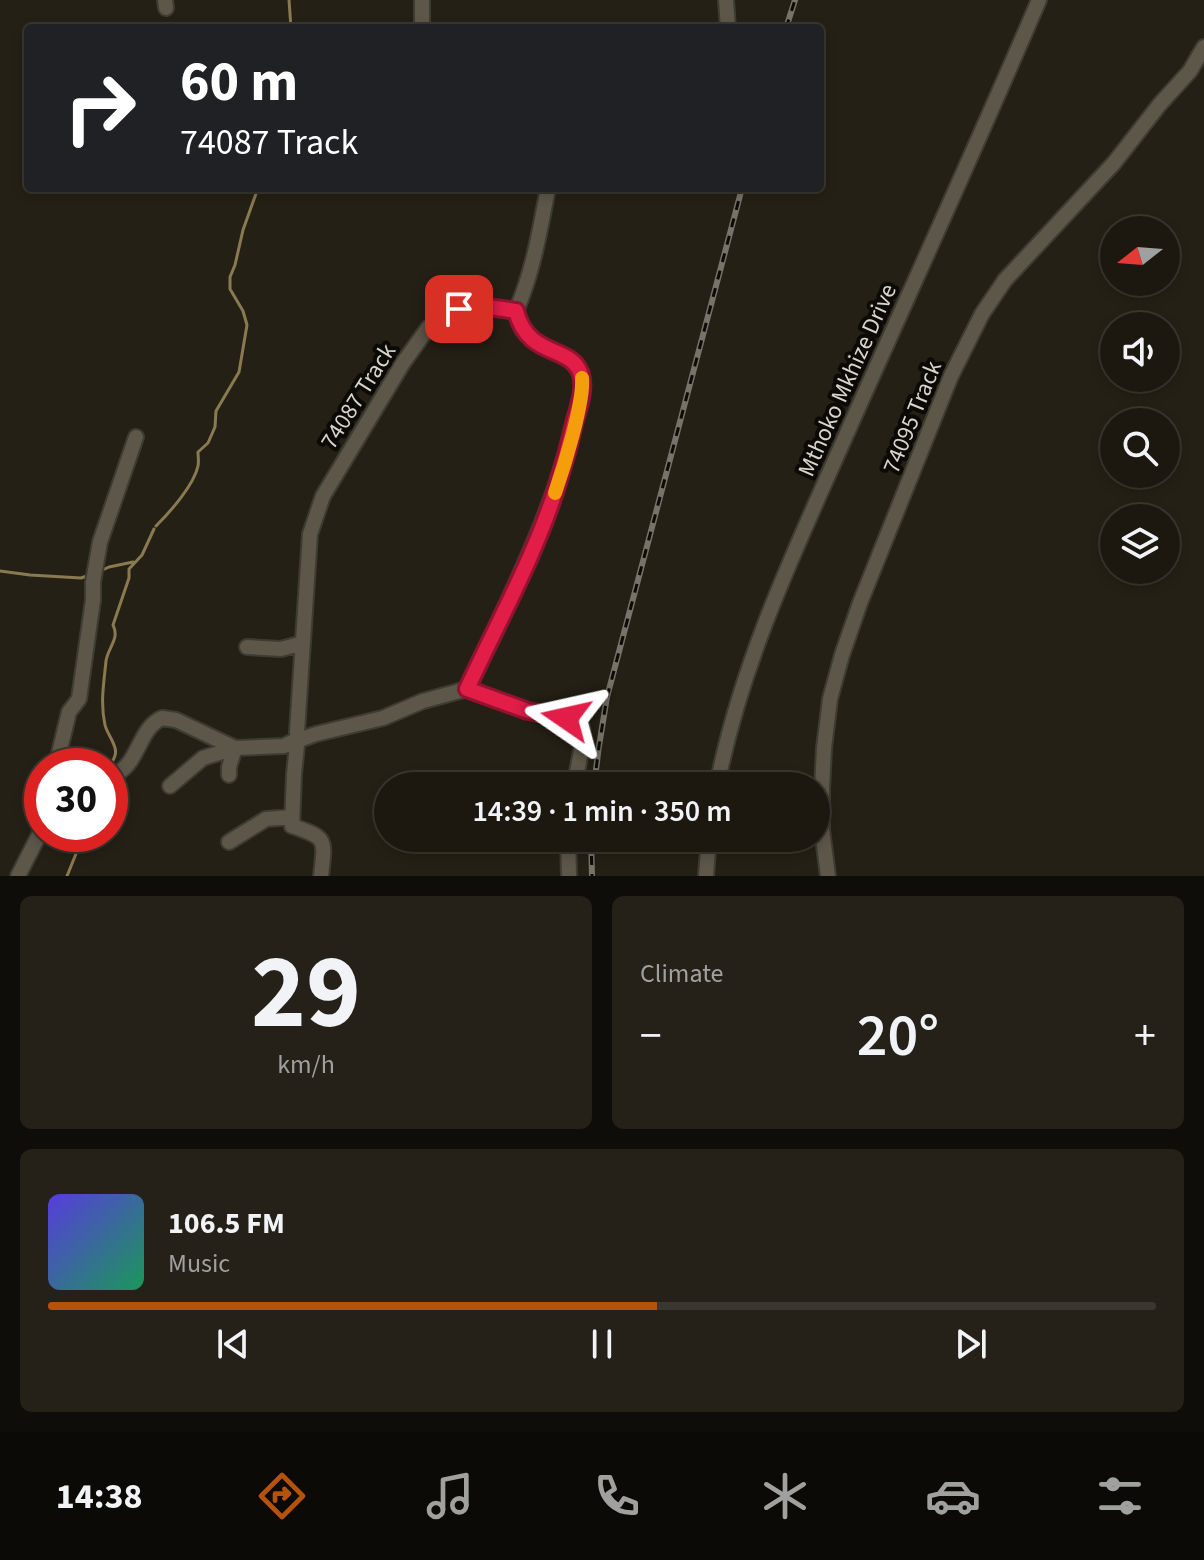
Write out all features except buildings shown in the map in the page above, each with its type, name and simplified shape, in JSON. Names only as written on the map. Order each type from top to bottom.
[{"type":"street","points":[[422,0],[422,24]]},
{"type":"street","points":[[726,0],[728,24]]},
{"type":"street","name":"Mthoko Mkhize Drive","points":[[720,772],[741,688],[759,637],[1039,0]]},
{"type":"street","name":"74095 Track","points":[[828,876],[822,830],[822,789],[824,748],[834,684],[860,603],[951,376],[982,314],[1005,280],[1114,163],[1190,71],[1204,47]]},
{"type":"street","points":[[467,689],[525,567],[557,487],[582,386],[579,370],[574,363],[529,338],[521,327],[516,311],[536,251],[547,192]]},
{"type":"street","name":"74087 Track","points":[[292,817],[310,534],[323,496],[403,363],[428,328],[459,309],[484,306],[516,311]]},
{"type":"street","points":[[60,748],[69,712],[79,699],[100,542],[136,437]]},
{"type":"street","points":[[247,647],[281,649],[303,643]]},
{"type":"street","points":[[170,786],[203,758],[235,748],[284,746],[298,736],[302,739],[383,718],[423,701],[467,689],[528,711],[581,723],[583,737],[577,772]]},
{"type":"street","points":[[128,763],[152,723],[162,718],[176,720],[235,748]]},
{"type":"street","points":[[229,775],[235,748]]},
{"type":"street","points":[[229,842],[266,819],[292,817],[292,826],[315,834],[322,841],[321,876]]},
{"type":"street","points":[[18,876],[30,852]]},
{"type":"street","points":[[568,852],[569,876]]},
{"type":"street","points":[[706,876],[708,852]]},
{"type":"waterway","points":[[289,0],[291,24]]},
{"type":"waterway","points":[[156,526],[192,481],[198,466],[198,452],[208,443],[215,427],[216,411],[239,372],[247,325],[230,289],[230,277],[257,192]]},
{"type":"waterway","points":[[114,748],[104,717],[106,661],[114,639],[113,625],[129,578],[129,569],[142,555],[154,529]]},
{"type":"waterway","points":[[98,572],[133,562]]},
{"type":"waterway","points":[[0,571],[87,576]]},
{"type":"waterway","points":[[67,876],[77,852]]},
{"type":"railway","points":[[787,24],[795,0]]},
{"type":"railway","points":[[596,772],[607,697],[741,192]]},
{"type":"railway","points":[[591,852],[592,876]]},
{"type":"slow traffic","points":[[555,493],[580,402],[582,378]]},
{"type":"route","points":[[459,309],[484,306],[516,311],[521,327],[529,338],[574,363],[582,377],[580,402],[557,487],[525,567],[467,689],[528,711],[566,718]]}]
